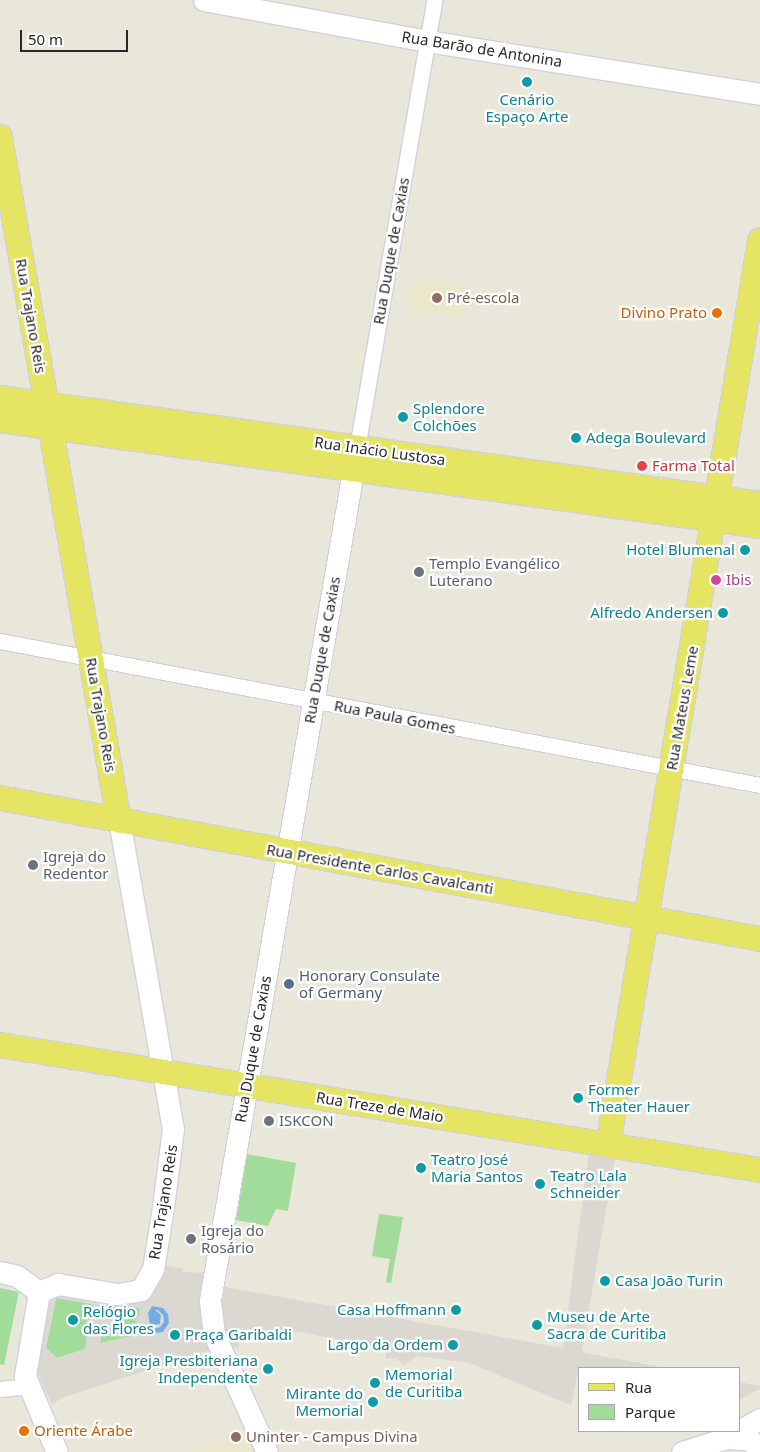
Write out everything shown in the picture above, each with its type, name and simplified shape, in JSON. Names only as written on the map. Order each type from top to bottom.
[{"type":"main road","name":"Rua Trajano Reis","points":[[0,137],[119,821]]},
{"type":"main road","name":"Rua Mateus Leme","points":[[608,1145],[760,241]]},
{"type":"main road","name":"Rua Inácio Lustosa","points":[[0,398],[49,416],[716,509],[760,526]]},
{"type":"main road","name":"Rua Inácio Lustosa","points":[[0,420],[49,416]]},
{"type":"main road","name":"Rua Inácio Lustosa","points":[[716,509],[760,504]]},
{"type":"main road","name":"Rua Presidente Carlos Cavalcanti","points":[[0,798],[760,939]]},
{"type":"main road","name":"Rua Treze de Maio","points":[[0,1045],[760,1170]]},
{"type":"street","name":"Rua Barão de Antonina","points":[[204,0],[427,41],[760,94]]},
{"type":"street","name":"Rua Duque de Caxias","points":[[267,1452],[214,1334],[210,1300],[434,0]]},
{"type":"street","name":"Rua Paula Gomes","points":[[0,642],[760,786]]},
{"type":"street","name":"Rua Trajano Reis","points":[[39,1292],[58,1284],[117,1294],[141,1290],[153,1269],[174,1146],[163,1072],[119,821]]},
{"type":"street","points":[[0,1272],[17,1276],[39,1292],[26,1366],[27,1386],[57,1452]]},
{"type":"street","points":[[0,1389],[27,1386]]},
{"type":"street","points":[[740,1431],[760,1419]]},
{"type":"street","points":[[682,1452],[727,1438],[737,1432]]},
{"type":"street","points":[[727,1438],[746,1439],[760,1446]]},
{"type":"shaded area","name":"Pré-escola","points":[[411,279],[468,286],[464,317],[407,310]]},
{"type":"shaded area","name":"Largo da Ordem","points":[[617,1146],[582,1349],[585,1353],[662,1367],[578,1367],[571,1405],[469,1363],[417,1356],[404,1365],[396,1358],[386,1359],[385,1349],[301,1332],[282,1331],[251,1339],[244,1338],[239,1340],[238,1348],[231,1346],[223,1328],[219,1286],[563,1348],[589,1152]]},
{"type":"shaded area","name":"Praça Garibaldi","points":[[162,1265],[183,1269],[183,1272],[207,1273],[211,1350],[61,1398],[52,1405],[35,1367],[48,1296],[52,1291],[121,1299]],"holes":[[[56,1298],[92,1304],[85,1349],[57,1358],[46,1348]],[[152,1306],[166,1310],[169,1323],[165,1330],[154,1329],[164,1322],[163,1315],[158,1309],[155,1309],[162,1321],[157,1326],[150,1325],[149,1313]],[[106,1307],[139,1308],[140,1314],[134,1320],[141,1327],[141,1334],[101,1343],[101,1336],[121,1336],[122,1315],[105,1313]]]},
{"type":"shaded area","points":[[740,1382],[760,1386],[760,1389],[740,1399]]},
{"type":"shaded area","name":"Uninter - Campus Divina","points":[[244,1428],[255,1452],[190,1452]]},
{"type":"green space","points":[[247,1154],[296,1163],[288,1211],[276,1209],[268,1226],[236,1220]]},
{"type":"green space","points":[[379,1214],[403,1217],[391,1283],[386,1282],[390,1259],[372,1256]]},
{"type":"green space","points":[[0,1288],[19,1292],[4,1365],[0,1364]]},
{"type":"green space","points":[[56,1298],[92,1304],[85,1349],[57,1358],[46,1348]]},
{"type":"green space","points":[[106,1307],[139,1308],[142,1334],[101,1343],[100,1336],[121,1336],[105,1313]]},
{"type":"water","points":[[152,1306],[163,1308],[168,1314],[169,1323],[163,1332],[155,1333],[154,1329],[160,1327],[164,1322],[163,1315],[158,1310],[155,1310],[161,1315],[160,1324],[150,1326],[148,1313]]},
{"type":"place","name":"Cenário Espaço Arte","points":[[527,82]]},
{"type":"place","name":"Pré-escola","points":[[437,298]]},
{"type":"place","name":"Divino Prato","points":[[717,313]]},
{"type":"place","name":"Splendore Colchões","points":[[403,417]]},
{"type":"place","name":"Adega Boulevard","points":[[576,438]]},
{"type":"place","name":"Farma Total","points":[[642,466]]},
{"type":"place","name":"Hotel Blumenal","points":[[745,550]]},
{"type":"place","name":"Templo Evangélico Luterano","points":[[419,572]]},
{"type":"place","name":"Ibis","points":[[716,580]]},
{"type":"place","name":"Alfredo Andersen","points":[[723,613]]},
{"type":"place","name":"Igreja do Redentor","points":[[33,865]]},
{"type":"place","name":"Honorary Consulate of Germany","points":[[289,984]]},
{"type":"place","name":"Former Theater Hauer","points":[[578,1098]]},
{"type":"place","name":"ISKCON","points":[[269,1121]]},
{"type":"place","name":"Teatro José Maria Santos","points":[[421,1168]]},
{"type":"place","name":"Teatro Lala Schneider","points":[[540,1184]]},
{"type":"place","name":"Igreja do Rosário","points":[[191,1239]]},
{"type":"place","name":"Casa João Turin","points":[[605,1281]]},
{"type":"place","name":"Casa Hoffmann","points":[[456,1310]]},
{"type":"place","name":"Relógio das Flores","points":[[73,1320]]},
{"type":"place","name":"Museu de Arte Sacra de Curitiba","points":[[537,1325]]},
{"type":"place","name":"Praça Garibaldi","points":[[175,1335]]},
{"type":"place","name":"Largo da Ordem","points":[[453,1345]]},
{"type":"place","name":"Igreja Presbiteriana Independente","points":[[268,1369]]},
{"type":"place","name":"Memorial de Curitiba","points":[[375,1383]]},
{"type":"place","name":"Mirante do Memorial","points":[[373,1402]]},
{"type":"place","name":"Oriente Árabe","points":[[24,1431]]},
{"type":"place","name":"Uninter - Campus Divina","points":[[236,1437]]}]
